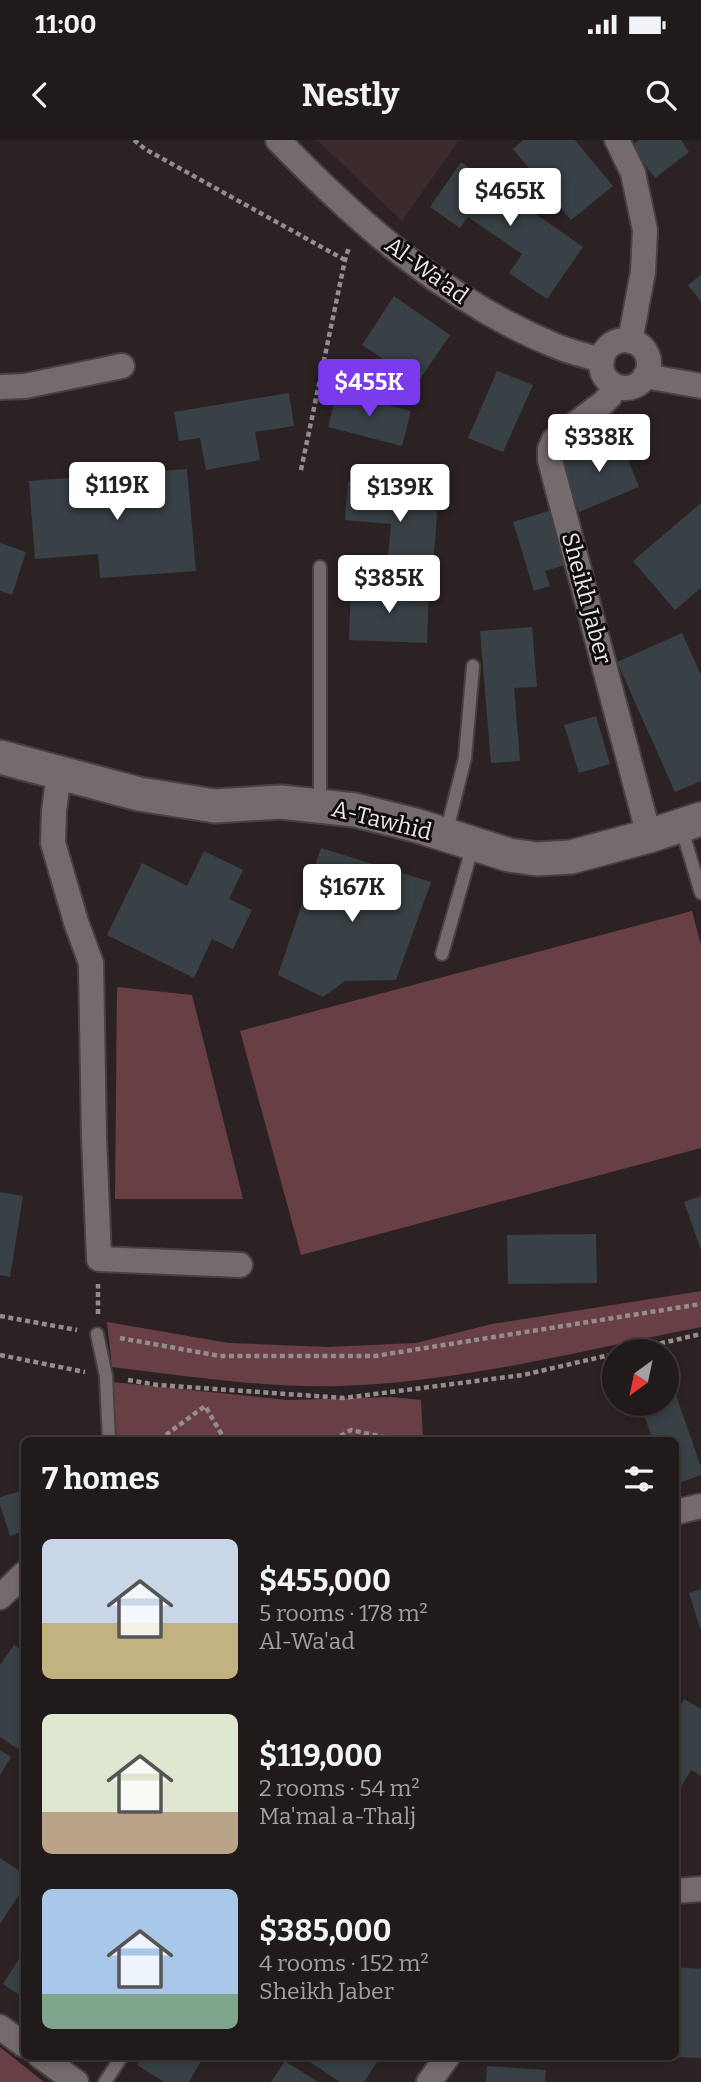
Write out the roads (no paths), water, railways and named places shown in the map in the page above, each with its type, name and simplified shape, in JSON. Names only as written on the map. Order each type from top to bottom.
[{"type":"street","name":"Al-Wa'ad","points":[[278,140],[359,220],[431,276],[510,325],[557,347],[602,360]]},
{"type":"street","points":[[617,140],[633,173],[645,230],[643,272],[630,341]]},
{"type":"street","points":[[622,341],[630,341],[637,344],[648,356],[645,376],[631,387],[615,386],[604,375],[602,360],[609,347],[622,341]]},
{"type":"street","points":[[0,387],[25,386],[122,366]]},
{"type":"street","points":[[645,376],[701,386]]},
{"type":"street","name":"Sheikh Jaber","points":[[615,386],[603,403],[554,440],[550,449],[550,460],[649,836]]},
{"type":"street","name":"A-Tawhid","points":[[0,757],[139,794],[215,806],[281,802],[367,813],[415,825],[509,855],[537,859],[571,857],[691,823]]},
{"type":"street","points":[[59,773],[53,843],[76,922],[92,963],[94,1137],[99,1259],[240,1265]]},
{"type":"street","points":[[679,1511],[701,1506]]},
{"type":"street","points":[[0,1597],[21,1577]]},
{"type":"street","points":[[679,1891],[701,1889]]},
{"type":"street","points":[[0,2027],[21,2043]]},
{"type":"street","points":[[46,2060],[76,2082]]},
{"type":"street","points":[[429,2082],[445,2060]]},
{"type":"lane","points":[[320,567],[320,805]]},
{"type":"lane","points":[[442,954],[459,840],[473,666]]},
{"type":"lane","points":[[691,823],[701,892]]},
{"type":"lane","points":[[97,1334],[106,1376],[108,1437]]},
{"type":"lane","points":[[105,2082],[119,2060]]}]
